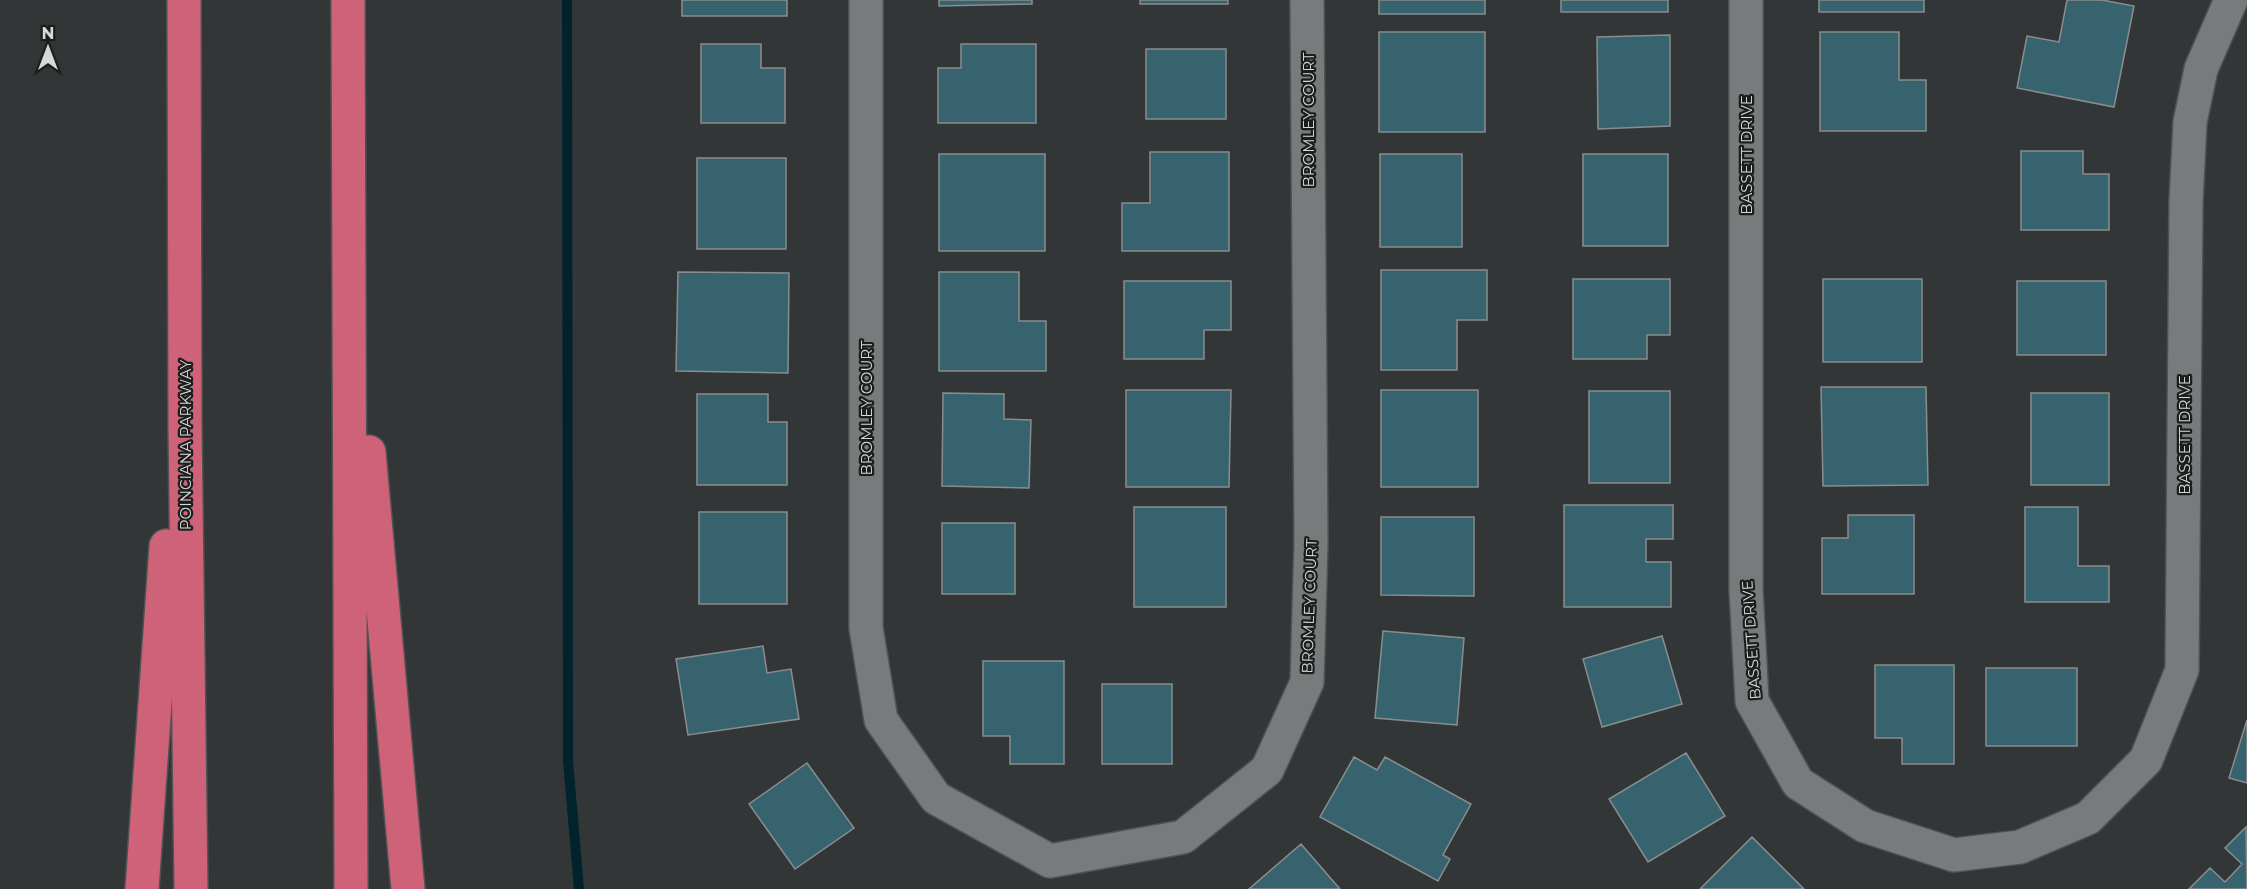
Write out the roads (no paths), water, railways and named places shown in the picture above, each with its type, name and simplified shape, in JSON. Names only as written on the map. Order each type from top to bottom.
[{"type":"highway","name":"POINCIANA PARKWAY","points":[[184,0],[184,296],[191,889]]},
{"type":"highway","points":[[348,0],[351,889]]},
{"type":"highway","points":[[349,235],[408,889]]},
{"type":"highway","points":[[142,889],[184,296]]},
{"type":"street","name":"BROMLEY COURT","points":[[866,0],[866,628],[880,720],[936,798],[1050,861],[1183,837],[1267,770],[1307,682],[1311,542],[1307,0]]},
{"type":"street","name":"BASSETT DRIVE","points":[[1746,0],[1746,590],[1752,701],[1798,783],[1865,826],[1954,855],[2020,847],[2088,818],[2146,760],[2182,670],[2186,202],[2190,122],[2202,69],[2231,0]]},
{"type":"waterway","points":[[567,0],[568,761],[579,889]]}]
